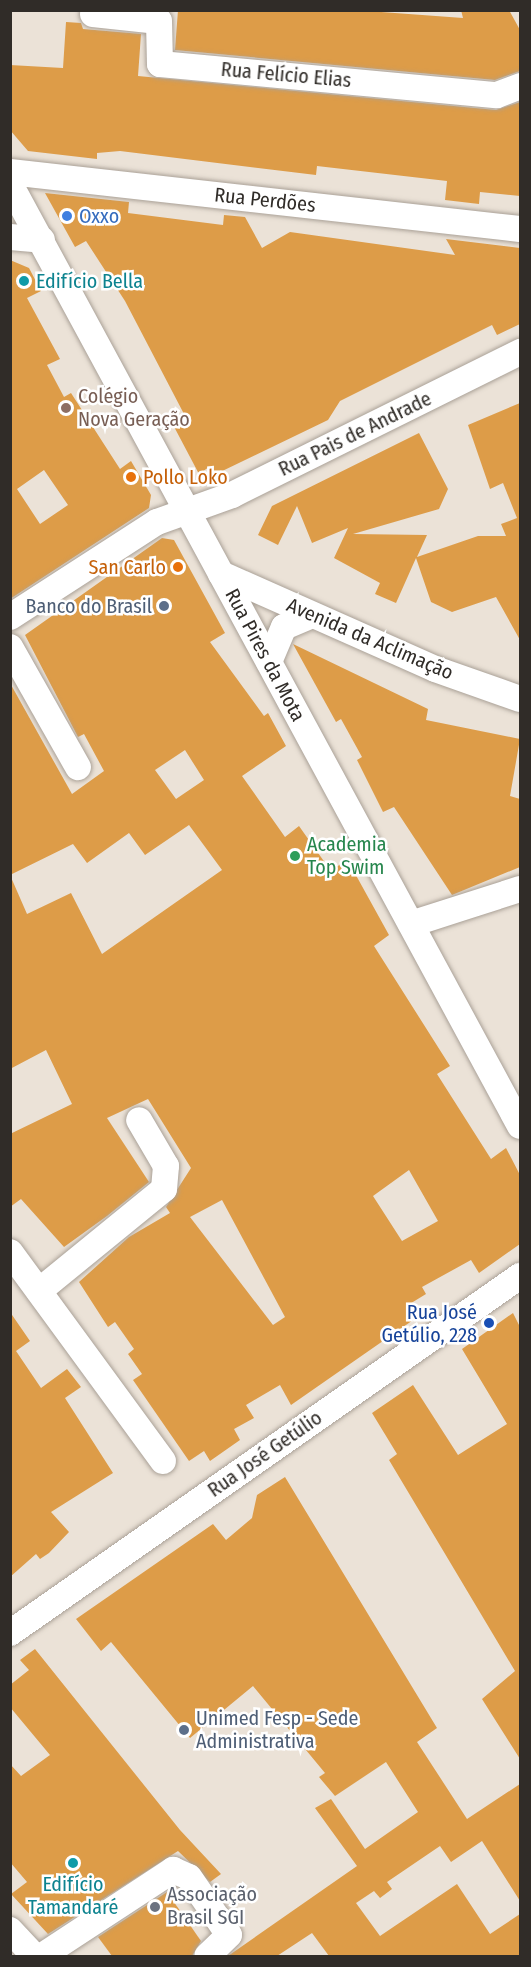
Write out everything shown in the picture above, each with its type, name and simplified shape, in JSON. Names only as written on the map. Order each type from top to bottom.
[{"type":"street","name":"Rua Felício Elias","points":[[93,14],[159,21],[159,63],[497,95],[520,86]]},
{"type":"street","name":"Rua Perdões","points":[[10,172],[520,229]]},
{"type":"street","name":"Rua Pires da Mota","points":[[10,184],[520,1126]]},
{"type":"street","points":[[10,237],[42,240]]},
{"type":"street","name":"Rua Pais de Andrade","points":[[10,617],[186,510],[232,495],[520,351]]},
{"type":"street","name":"Avenida da Aclimação","points":[[221,574],[312,615],[520,699]]},
{"type":"street","points":[[269,662],[284,627],[312,615]]},
{"type":"street","points":[[10,647],[78,767]]},
{"type":"street","points":[[411,924],[520,889]]},
{"type":"street","points":[[39,1291],[164,1189],[166,1166],[139,1120]]},
{"type":"street","points":[[10,1252],[163,1461]]},
{"type":"street","name":"Rua José Getúlio","points":[[10,1633],[520,1276]]},
{"type":"street","points":[[42,1956],[172,1870],[189,1877],[229,1935],[207,1956]]},
{"type":"street","points":[[10,1930],[34,1956]]},
{"type":"building","points":[[178,10],[354,10],[463,18],[461,10],[509,10],[520,30],[520,71],[495,80],[175,50]]},
{"type":"building","points":[[66,22],[81,23],[83,29],[141,34],[138,76],[496,110],[520,102],[520,196],[480,192],[479,204],[445,200],[447,181],[317,166],[316,175],[120,151],[97,153],[97,159],[28,151],[10,130],[10,65],[63,68]]},
{"type":"building","points":[[45,193],[129,202],[128,213],[223,225],[224,215],[245,217],[262,248],[290,232],[455,255],[446,239],[520,248],[520,324],[497,335],[492,325],[340,401],[328,420],[214,475],[209,467],[199,474],[171,421],[184,414],[125,301],[86,241],[75,247]]},
{"type":"building","points":[[10,260],[29,268],[41,291],[27,298],[60,359],[47,365],[64,397],[71,393],[120,469],[131,461],[151,495],[149,508],[10,599]],"holes":[[[44,470],[68,505],[40,524],[17,489]]]},
{"type":"building","points":[[520,403],[520,640],[496,597],[452,612],[431,602],[416,558],[396,603],[375,594],[380,583],[334,558],[348,528],[312,543],[297,506],[278,545],[258,535],[272,506],[419,433],[448,489],[439,509],[353,534],[427,535],[417,557],[478,536],[506,536],[501,524],[517,518],[503,483],[490,489],[468,425]]},
{"type":"building","points":[[162,538],[174,540],[225,633],[210,642],[264,716],[268,713],[286,746],[242,776],[285,837],[299,826],[328,867],[334,869],[347,859],[389,935],[374,946],[450,1066],[437,1074],[491,1159],[506,1148],[520,1175],[520,1244],[479,1273],[471,1260],[422,1287],[426,1294],[408,1305],[416,1318],[291,1405],[280,1385],[246,1405],[254,1418],[234,1429],[240,1440],[210,1461],[204,1451],[189,1461],[133,1380],[142,1374],[128,1354],[134,1349],[115,1322],[108,1327],[79,1282],[129,1237],[170,1213],[166,1207],[191,1168],[148,1099],[107,1118],[149,1182],[64,1247],[21,1199],[10,1207],[10,1134],[72,1104],[46,1050],[10,1069],[10,875],[10,683],[72,794],[104,771],[84,734],[78,737],[25,635]],"holes":[[[185,750],[204,780],[176,799],[155,770]],[[189,825],[222,870],[102,954],[71,893],[27,914],[10,875],[73,844],[87,863],[129,833],[145,855]],[[409,1170],[438,1221],[402,1241],[373,1196]],[[222,1200],[285,1317],[273,1325],[190,1217]]]},
{"type":"building","points":[[293,644],[428,709],[426,720],[520,739],[510,796],[520,799],[520,867],[452,895],[394,807],[383,812],[357,760],[362,757],[341,719],[336,722]]},
{"type":"building","points":[[10,1312],[30,1341],[16,1351],[41,1388],[67,1369],[81,1387],[65,1398],[113,1473],[51,1512],[69,1532],[49,1553],[40,1559],[36,1554],[10,1577]]},
{"type":"building","points":[[513,1313],[520,1327],[520,1759],[482,1699],[515,1671],[389,1460],[397,1454],[372,1413],[413,1385],[458,1455],[507,1424],[462,1349]]},
{"type":"building","points":[[285,1477],[437,1728],[417,1742],[467,1819],[520,1784],[520,1901],[482,1841],[451,1862],[440,1846],[387,1882],[392,1889],[380,1898],[374,1891],[356,1903],[380,1936],[457,1884],[490,1934],[520,1914],[520,1956],[329,1956],[312,1933],[277,1956],[228,1956],[357,1866],[315,1808],[331,1799],[365,1849],[418,1812],[386,1762],[335,1796],[319,1777],[325,1773],[253,1686],[190,1738],[111,1642],[101,1651],[76,1619],[213,1524],[226,1540],[252,1518],[257,1495]]},
{"type":"building","points":[[35,1649],[180,1830],[221,1874],[210,1882],[178,1851],[48,1934],[11,1894],[27,1882],[10,1862],[10,1764],[21,1776],[50,1755],[10,1707],[10,1685],[29,1670],[20,1660]]},
{"type":"building","name":"Associação Brasil SGI","points":[[167,1892],[201,1941],[192,1956],[112,1956],[98,1937]]},
{"type":"place","name":"Oxxo","points":[[67,216]]},
{"type":"place","name":"Edifício Bella","points":[[24,281]]},
{"type":"place","name":"Colégio Nova Geração","points":[[66,408]]},
{"type":"place","name":"Pollo Loko","points":[[131,477]]},
{"type":"place","name":"San Carlo","points":[[178,567]]},
{"type":"place","name":"Banco do Brasil","points":[[164,606]]},
{"type":"place","name":"Academia Top Swim","points":[[295,856]]},
{"type":"place","name":"Rua José Getúlio, 228","points":[[489,1323]]},
{"type":"place","name":"Unimed Fesp - Sede Administrativa","points":[[184,1730]]},
{"type":"place","name":"Edifício Tamandaré","points":[[73,1863]]},
{"type":"place","name":"Associação Brasil SGI","points":[[155,1907]]}]
